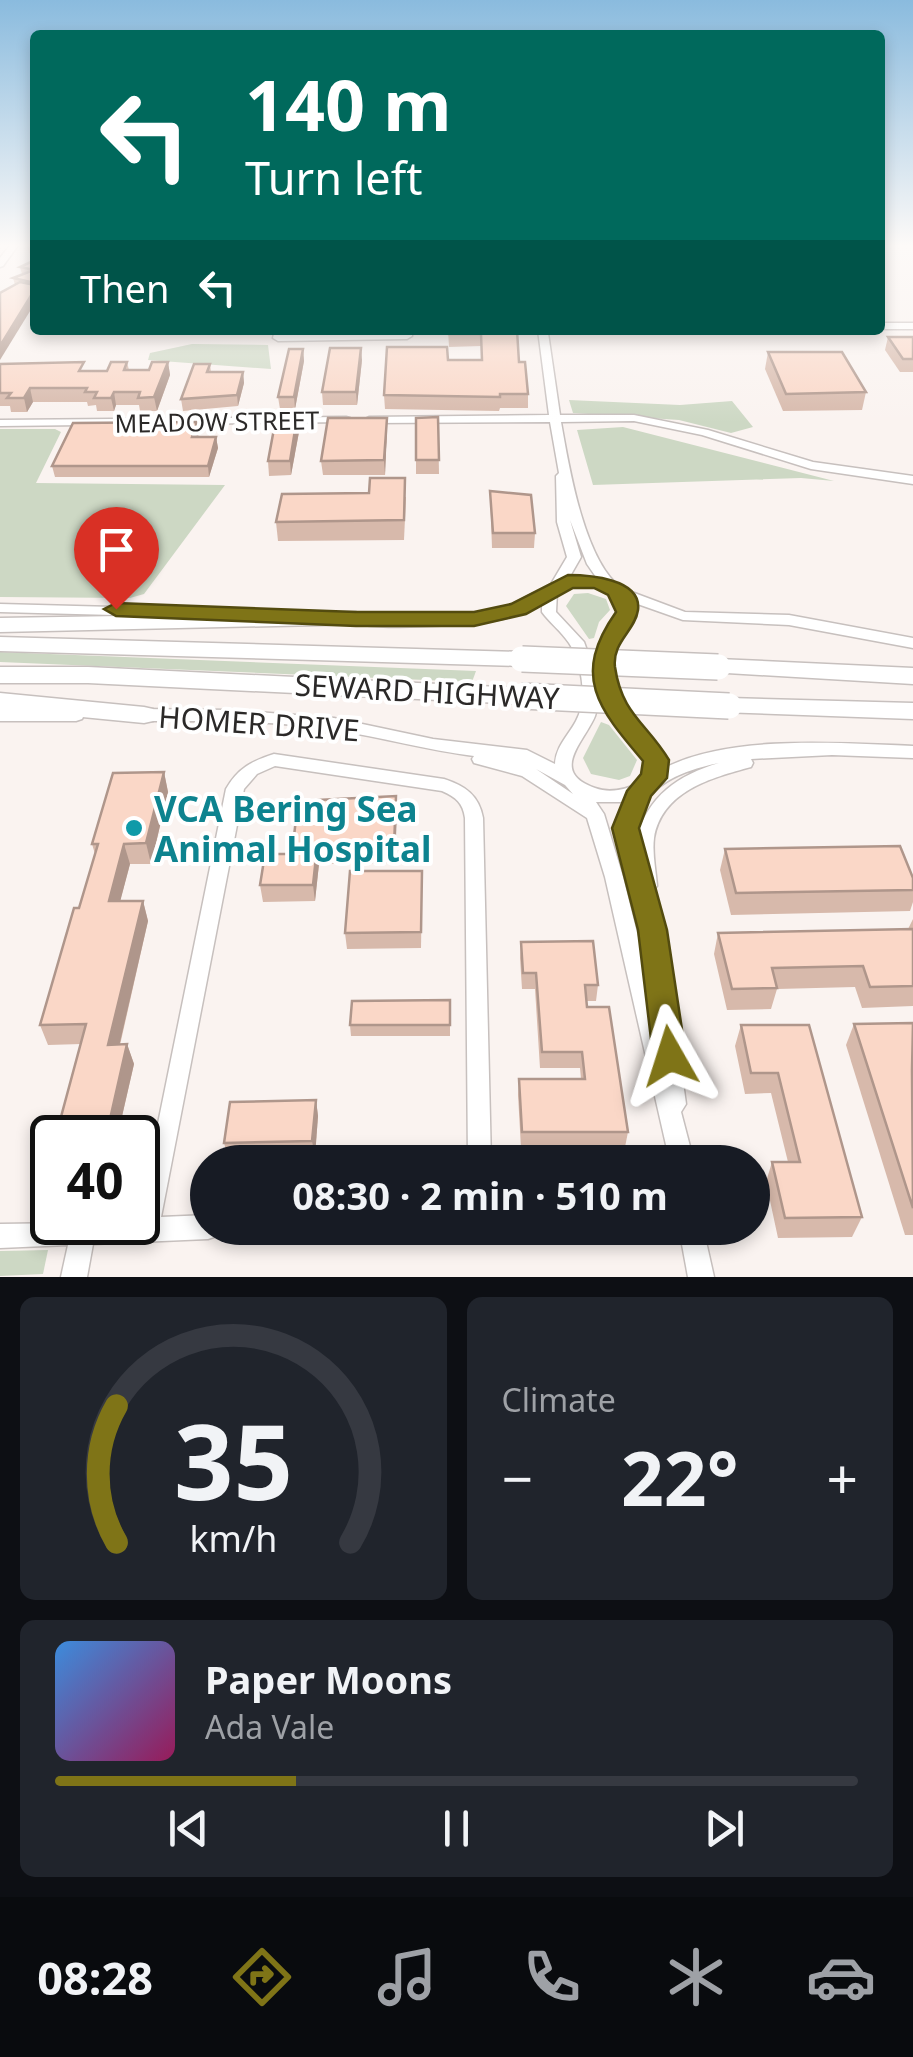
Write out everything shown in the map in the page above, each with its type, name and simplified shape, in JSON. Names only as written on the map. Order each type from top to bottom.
[{"type":"highway","points":[[0,625],[356,619]]},
{"type":"highway","name":"SEWARD HIGHWAY","points":[[0,644],[522,658],[913,676]]},
{"type":"highway","name":"SEWARD HIGHWAY","points":[[0,675],[88,675],[913,712]]},
{"type":"highway","points":[[0,701],[144,715]]},
{"type":"street","points":[[885,326],[913,326]]},
{"type":"street","points":[[543,335],[563,462],[590,564],[626,603],[627,612],[603,651],[606,683],[616,714],[656,760],[656,770],[626,828],[652,930]]},
{"type":"street","name":"MEADOW STREET","points":[[0,423],[634,418],[670,424],[810,465],[913,480]]},
{"type":"street","points":[[563,462],[564,515],[574,557],[554,588],[550,612],[577,642],[588,686],[586,719],[564,754],[564,767],[599,824],[677,1145]]},
{"type":"street","points":[[0,608],[356,619],[486,618],[521,608],[554,588],[585,580],[679,616],[789,620],[913,642]]},
{"type":"street","name":"HOMER DRIVE","points":[[0,715],[300,720],[434,745],[527,756],[575,784]]},
{"type":"street","points":[[434,745],[527,770],[582,806],[599,824]]},
{"type":"street","points":[[679,1145],[644,848],[648,825],[660,804],[676,790],[716,770],[813,752]]},
{"type":"street","points":[[575,784],[612,798],[645,787],[672,769],[702,760],[758,753],[913,752]]},
{"type":"street","points":[[160,1163],[235,789],[253,767],[274,760],[444,785],[470,800],[474,818],[480,1145]]},
{"type":"street","points":[[160,1228],[190,1227]]},
{"type":"street","points":[[0,1236],[30,1236]]},
{"type":"street","points":[[74,1277],[81,1245]]},
{"type":"street","points":[[695,1245],[702,1277]]},
{"type":"green space","points":[[192,344],[268,345],[271,369],[148,360],[150,353]]},
{"type":"green space","points":[[569,400],[680,405],[732,401],[753,427],[731,433],[679,420],[573,413]]},
{"type":"green space","points":[[623,427],[834,481],[801,478],[593,485],[577,430]]},
{"type":"green space","points":[[0,429],[61,432],[36,483],[225,485],[144,594],[130,598],[0,597]]},
{"type":"green space","points":[[588,593],[606,599],[610,610],[599,622],[594,638],[589,639],[566,606],[574,594]]},
{"type":"green space","points":[[0,652],[476,671],[472,682],[0,662]]},
{"type":"green space","points":[[601,722],[609,725],[637,760],[630,776],[619,780],[591,774],[583,758]]},
{"type":"green space","points":[[48,1250],[43,1274],[0,1276],[0,1251]]},
{"type":"building","points":[[0,304],[26,304],[0,346]]},
{"type":"building","points":[[481,335],[517,335],[519,362],[525,362],[528,394],[384,395],[387,347],[447,347],[448,360],[482,360]]},
{"type":"building","points":[[888,337],[913,337],[913,359],[903,359]]},
{"type":"building","points":[[330,348],[361,348],[356,392],[322,392]]},
{"type":"building","points":[[289,349],[303,349],[294,397],[278,397]]},
{"type":"building","points":[[768,352],[842,352],[866,392],[786,394]]},
{"type":"building","points":[[84,362],[79,371],[107,371],[111,362],[127,362],[124,370],[149,370],[152,362],[168,362],[154,397],[138,398],[140,392],[114,392],[111,398],[94,398],[97,392],[85,392],[87,388],[30,388],[24,398],[7,398],[11,393],[0,393],[0,364]]},
{"type":"building","points":[[194,364],[210,364],[207,372],[243,372],[237,395],[181,399]]},
{"type":"building","points":[[438,417],[439,460],[416,460],[416,418]]},
{"type":"building","points":[[276,418],[297,418],[290,461],[268,461]]},
{"type":"building","points":[[328,418],[387,418],[384,460],[321,461]]},
{"type":"building","points":[[197,422],[192,437],[216,437],[208,466],[52,466],[73,423]]},
{"type":"building","points":[[370,478],[405,478],[404,520],[276,522],[282,494],[369,493]]},
{"type":"building","points":[[490,491],[531,495],[535,533],[493,533]]},
{"type":"building","points":[[164,772],[146,843],[124,844],[109,901],[143,901],[108,1045],[127,1044],[111,1115],[62,1115],[86,1024],[40,1025],[74,908],[79,908],[98,844],[92,844],[113,773]]},
{"type":"building","points":[[396,796],[394,846],[317,848],[313,885],[260,885],[265,854],[292,854],[298,801]]},
{"type":"building","points":[[900,846],[913,878],[913,890],[736,893],[725,849]]},
{"type":"building","points":[[350,871],[422,871],[421,932],[345,933]]},
{"type":"building","points":[[913,929],[913,986],[870,987],[863,966],[772,968],[777,988],[732,989],[718,933]]},
{"type":"building","points":[[593,941],[598,985],[585,985],[587,1007],[609,1007],[628,1132],[522,1132],[519,1079],[585,1079],[582,1052],[542,1052],[536,973],[523,973],[521,942]]},
{"type":"building","points":[[450,1000],[450,1025],[350,1025],[352,1001]]},
{"type":"building","points":[[913,1023],[912,1070],[913,1208],[854,1024]]},
{"type":"building","points":[[741,1025],[809,1025],[862,1217],[785,1218],[772,1162],[800,1162],[778,1073],[751,1073]]},
{"type":"building","points":[[316,1100],[312,1141],[224,1143],[230,1102]]},
{"type":"place","name":"VCA Bering Sea Animal Hospital","points":[[134,828]]},
{"type":"route","points":[[116,609],[356,619],[474,619],[518,610],[568,582],[598,582],[616,590],[626,603],[627,612],[606,642],[603,664],[616,714],[656,760],[654,778],[640,791],[626,820],[626,836],[652,930],[670,1056]]}]
